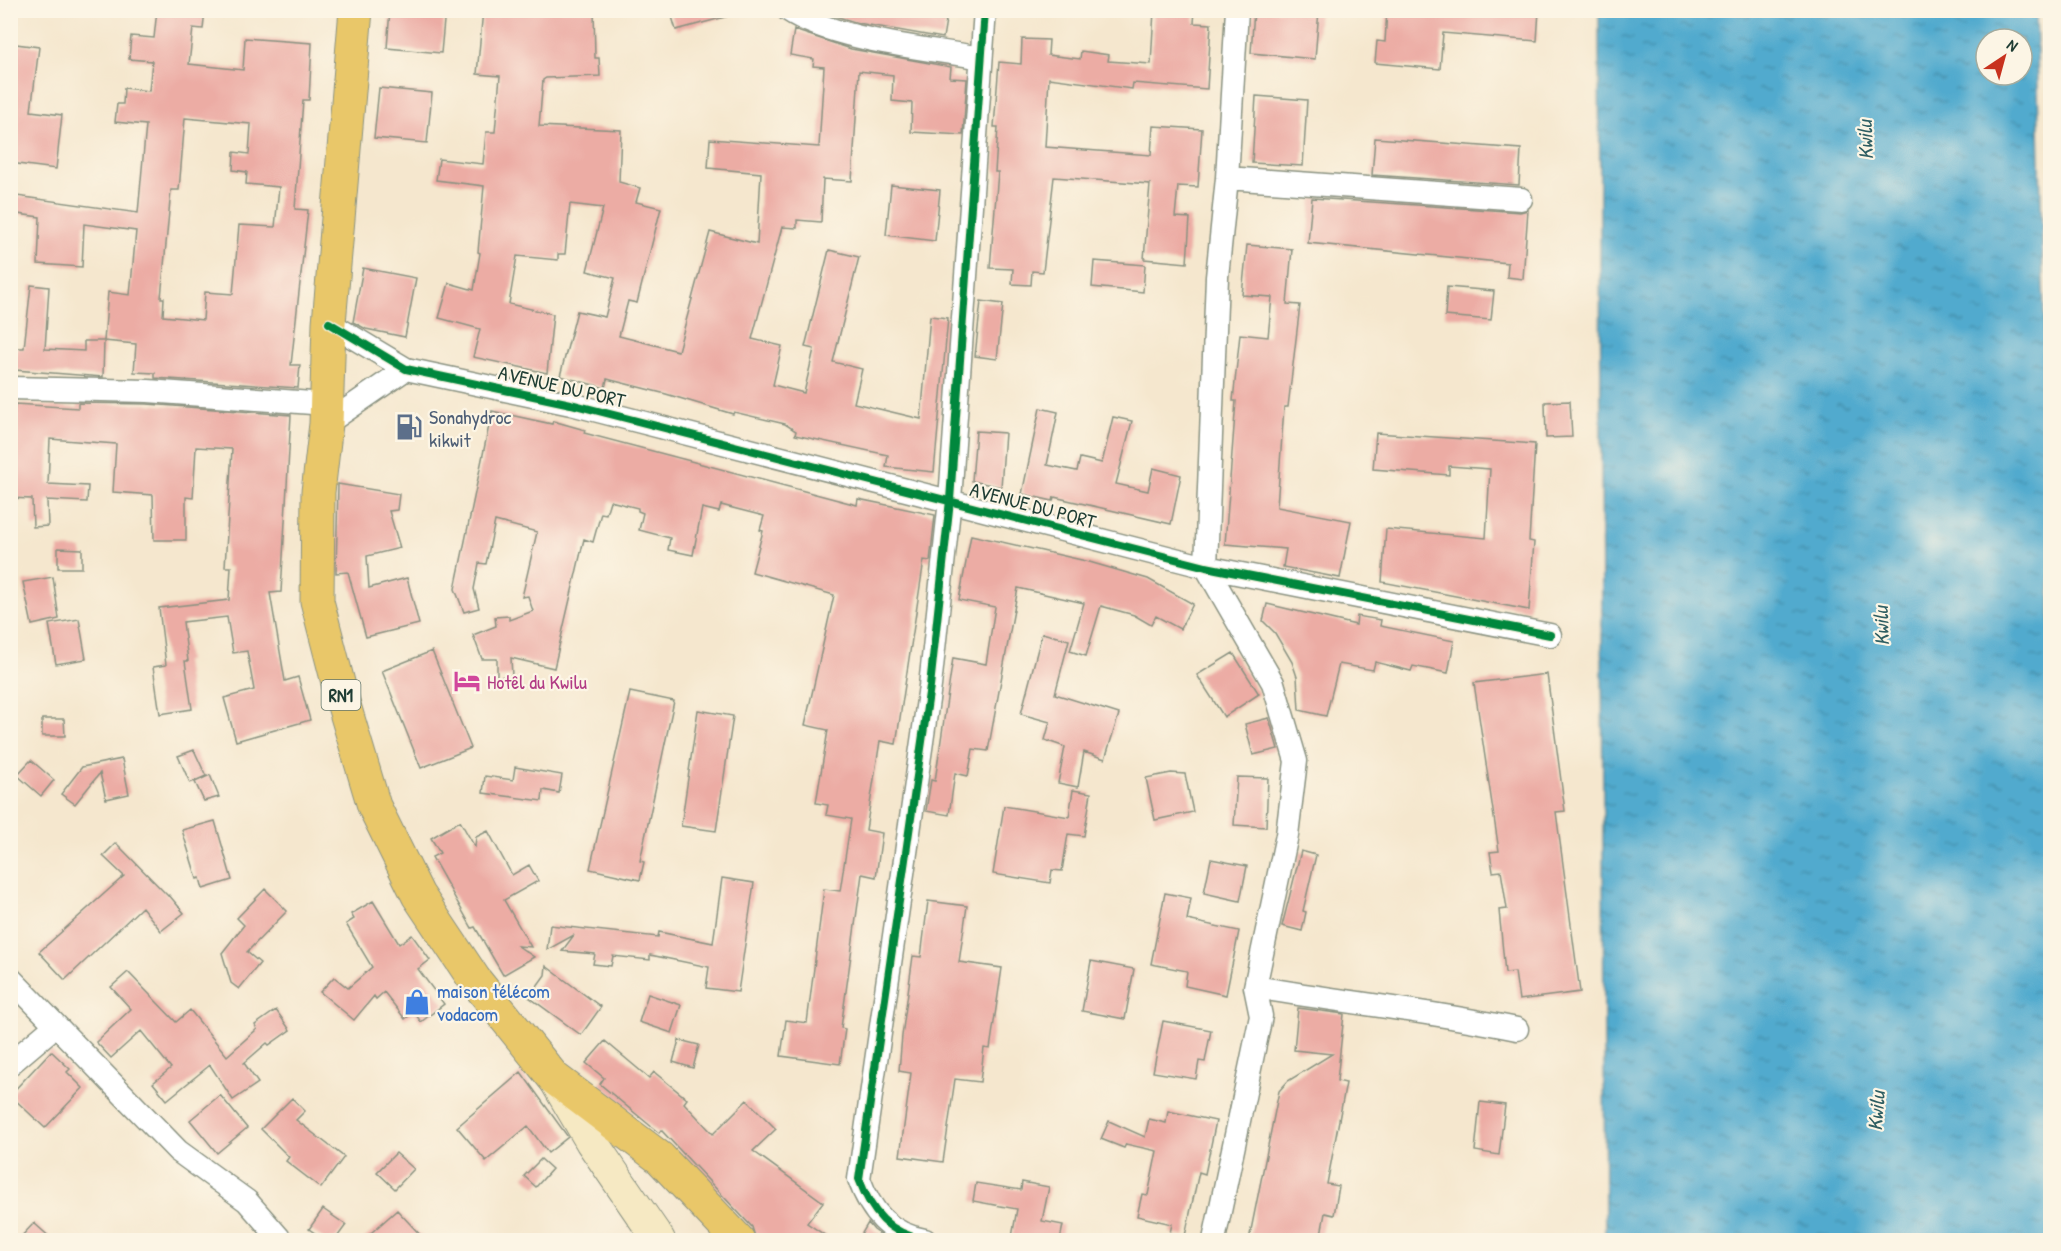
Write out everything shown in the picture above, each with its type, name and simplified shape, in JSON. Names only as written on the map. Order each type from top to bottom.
[{"type":"highway","name":"RN1","points":[[356,10],[329,323],[326,414],[318,492],[317,601],[343,702],[374,806],[418,895],[474,979],[554,1078],[660,1158],[738,1240]]},
{"type":"main road","points":[[554,1078],[591,1141],[659,1240]]},
{"type":"street","points":[[788,10],[805,22],[861,36],[981,58]]},
{"type":"street","points":[[926,1240],[911,1238],[884,1221],[867,1203],[859,1179],[930,686],[950,500],[985,10]]},
{"type":"street","points":[[1214,1240],[1261,1016],[1255,987],[1287,835],[1296,761],[1273,683],[1206,567],[1217,277],[1227,178],[1237,10]]},
{"type":"street","points":[[1227,178],[1521,199]]},
{"type":"street","name":"AVENUE DU PORT","points":[[329,323],[406,369],[571,404],[1206,567],[1550,635]]},
{"type":"street","points":[[10,388],[148,391],[326,414],[406,369]]},
{"type":"street","points":[[10,978],[178,1151],[247,1201],[281,1240]]},
{"type":"street","points":[[1255,987],[1359,1005],[1443,1014],[1517,1029]]},
{"type":"street","points":[[10,1064],[55,1026]]},
{"type":"water","name":"Kwilu","points":[[1599,11],[2036,11],[2045,354],[2050,364],[2050,1240],[1605,1240]]},
{"type":"building","points":[[157,10],[205,10],[203,29],[193,28],[189,64],[243,70],[245,38],[312,43],[309,100],[303,100],[295,209],[308,210],[291,365],[300,365],[298,388],[155,378],[155,373],[134,372],[136,344],[104,341],[108,292],[130,295],[136,231],[84,224],[82,267],[38,264],[40,217],[10,213],[10,195],[138,213],[146,125],[115,122],[117,104],[123,104],[124,88],[149,91],[152,61],[129,59],[131,36],[154,38]],"holes":[[[185,118],[251,124],[249,154],[234,152],[233,170],[247,172],[246,184],[279,187],[275,227],[239,225],[233,294],[205,292],[203,320],[163,316],[164,298],[161,298],[171,190],[179,190]]]},
{"type":"building","points":[[390,10],[445,10],[441,53],[387,48]]},
{"type":"building","points":[[483,10],[594,10],[595,58],[599,58],[600,76],[543,80],[539,126],[621,130],[619,182],[640,188],[636,202],[661,208],[637,303],[628,301],[619,336],[678,351],[710,232],[757,244],[761,173],[708,168],[710,139],[819,147],[824,67],[813,66],[814,59],[790,55],[794,30],[851,49],[951,67],[950,78],[967,79],[963,135],[911,132],[912,103],[892,101],[893,75],[859,71],[852,181],[823,179],[821,222],[797,220],[797,228],[782,227],[752,339],[782,346],[773,385],[804,393],[814,349],[805,347],[829,250],[859,257],[833,362],[862,369],[854,403],[921,419],[930,316],[948,318],[934,472],[886,467],[888,455],[795,435],[796,431],[785,424],[734,412],[733,414],[607,379],[605,388],[560,376],[577,311],[605,317],[615,278],[587,271],[603,208],[570,204],[565,254],[558,254],[558,260],[517,256],[509,304],[553,314],[547,373],[473,357],[480,329],[439,318],[449,283],[474,290],[480,253],[478,252],[484,186],[436,180],[439,159],[483,164],[486,132],[495,132],[500,76],[477,74]]},
{"type":"building","points":[[670,10],[729,10],[729,16],[676,30]]},
{"type":"building","points":[[837,10],[881,10],[946,20],[943,38],[858,23],[835,16]]},
{"type":"building","points":[[1154,10],[1195,10],[1194,23],[1211,24],[1207,89],[1133,83],[1132,89],[1049,78],[1045,147],[1151,155],[1153,126],[1202,129],[1198,187],[1178,186],[1175,217],[1190,218],[1187,263],[1144,259],[1150,184],[1054,177],[1043,272],[1032,271],[1031,285],[1012,284],[1013,269],[990,268],[998,172],[995,172],[998,127],[994,127],[999,62],[1021,64],[1022,39],[1049,40],[1048,55],[1080,59],[1081,51],[1109,55],[1108,61],[1151,64]]},
{"type":"building","points":[[1254,10],[1319,10],[1315,59],[1251,53]]},
{"type":"building","points":[[1387,10],[1539,10],[1537,41],[1443,33],[1440,69],[1375,63],[1377,41],[1385,42]]},
{"type":"building","points":[[16,44],[39,47],[31,111],[62,115],[56,169],[10,163],[14,103],[10,103],[10,85]]},
{"type":"building","points":[[379,88],[432,93],[427,143],[374,138]]},
{"type":"building","points":[[1256,96],[1307,100],[1303,166],[1252,163]]},
{"type":"building","points":[[1375,138],[1521,149],[1519,185],[1372,175]]},
{"type":"building","points":[[891,185],[940,190],[935,241],[886,235]]},
{"type":"building","points":[[1312,198],[1520,212],[1528,210],[1523,279],[1507,277],[1508,263],[1308,243]]},
{"type":"building","points":[[1247,245],[1292,249],[1287,304],[1300,305],[1288,407],[1284,407],[1277,507],[1351,521],[1340,578],[1283,567],[1286,549],[1225,544],[1236,401],[1233,401],[1240,334],[1268,337],[1272,297],[1242,295]]},
{"type":"building","points":[[1094,261],[1145,265],[1143,292],[1092,287]]},
{"type":"building","points":[[363,268],[416,278],[405,337],[366,329],[353,322]]},
{"type":"building","points":[[31,285],[49,287],[45,349],[84,351],[84,341],[104,341],[103,377],[15,370],[16,348],[24,348]]},
{"type":"building","points":[[1447,287],[1494,291],[1491,320],[1445,316]]},
{"type":"building","points":[[981,301],[1003,304],[997,359],[975,356]]},
{"type":"building","points":[[1570,401],[1572,437],[1546,438],[1545,402]]},
{"type":"building","points":[[78,403],[147,404],[291,415],[281,592],[270,593],[285,681],[298,677],[310,720],[236,741],[224,698],[254,690],[247,651],[233,653],[227,617],[183,622],[188,661],[185,661],[192,709],[160,714],[153,667],[166,665],[159,608],[229,600],[231,567],[225,567],[232,449],[196,447],[193,498],[186,497],[186,540],[154,540],[153,495],[113,492],[116,444],[50,439],[48,484],[88,486],[87,502],[47,500],[48,526],[33,527],[32,499],[10,498],[10,442],[15,404],[78,408]]},
{"type":"building","points":[[1040,408],[1058,412],[1047,465],[1077,471],[1080,458],[1102,463],[1113,417],[1132,421],[1116,484],[1148,491],[1153,468],[1181,475],[1171,524],[1054,497],[1053,501],[1022,494]]},
{"type":"building","points":[[492,411],[552,424],[553,421],[585,430],[584,433],[857,505],[858,499],[935,515],[930,561],[924,560],[896,744],[880,741],[866,830],[882,833],[876,877],[862,874],[841,1028],[845,1029],[840,1064],[781,1056],[786,1020],[807,1023],[824,889],[840,891],[851,819],[826,815],[828,805],[816,803],[828,730],[805,725],[834,595],[752,572],[763,531],[760,530],[764,516],[721,505],[719,512],[702,508],[693,555],[668,550],[670,538],[639,530],[643,513],[638,511],[638,508],[610,501],[606,514],[601,513],[593,542],[584,539],[554,668],[511,658],[512,676],[497,677],[497,659],[482,659],[473,635],[496,626],[495,617],[509,616],[509,620],[533,611],[528,596],[522,597],[537,532],[495,521],[486,564],[479,563],[474,589],[479,608],[464,612],[455,589]]},
{"type":"building","points":[[976,431],[1005,433],[1001,487],[972,481]]},
{"type":"building","points":[[1376,433],[1535,444],[1529,541],[1534,542],[1529,610],[1382,582],[1386,529],[1486,538],[1490,469],[1449,466],[1449,475],[1373,469]]},
{"type":"building","points":[[338,484],[399,494],[397,510],[389,511],[400,548],[367,556],[369,588],[407,578],[419,624],[366,637],[348,572],[336,573]]},
{"type":"building","points":[[971,535],[1086,561],[1148,579],[1193,604],[1180,629],[1156,616],[1151,625],[1134,615],[1101,606],[1086,656],[1070,651],[1084,603],[1018,588],[988,751],[973,749],[968,776],[955,773],[949,815],[926,811],[931,780],[935,781],[953,658],[986,664],[995,607],[959,600]]},
{"type":"building","points":[[58,548],[82,549],[82,568],[58,568]]},
{"type":"building","points":[[53,577],[59,619],[32,625],[23,582]]},
{"type":"building","points":[[1267,604],[1356,625],[1357,616],[1381,620],[1380,626],[1454,641],[1448,673],[1413,666],[1411,671],[1375,662],[1373,670],[1339,664],[1326,716],[1299,710],[1297,677],[1292,662],[1275,633],[1263,621]]},
{"type":"building","points":[[79,619],[86,659],[56,664],[49,624]]},
{"type":"building","points":[[1042,633],[1069,640],[1055,694],[1119,714],[1105,759],[1084,752],[1078,787],[1058,783],[1065,747],[1045,740],[1050,722],[1021,714]]},
{"type":"building","points":[[432,651],[471,748],[421,768],[382,671]]},
{"type":"building","points":[[1233,653],[1259,694],[1224,717],[1197,675]]},
{"type":"building","points":[[1547,674],[1565,811],[1556,812],[1580,992],[1519,1000],[1515,972],[1505,973],[1499,910],[1507,909],[1501,871],[1493,872],[1490,852],[1499,851],[1474,683]]},
{"type":"building","points":[[630,692],[674,701],[640,861],[644,862],[640,880],[590,869]]},
{"type":"building","points":[[698,710],[733,716],[716,831],[681,826]]},
{"type":"building","points":[[1269,718],[1278,749],[1253,755],[1245,724]]},
{"type":"building","points":[[42,719],[64,719],[65,736],[42,736]]},
{"type":"building","points":[[194,750],[206,776],[190,783],[178,756]]},
{"type":"building","points":[[122,759],[129,794],[106,799],[100,773],[75,804],[61,794],[82,767]]},
{"type":"building","points":[[31,760],[54,780],[41,796],[17,775]]},
{"type":"building","points":[[515,767],[562,775],[559,793],[543,790],[542,801],[483,793],[485,776],[513,780]]},
{"type":"building","points":[[1171,773],[1185,774],[1193,812],[1155,820],[1146,778]]},
{"type":"building","points":[[210,775],[219,797],[204,801],[195,782]]},
{"type":"building","points":[[1237,777],[1268,778],[1266,827],[1234,825]]},
{"type":"building","points":[[1073,790],[1091,793],[1084,836],[1068,834],[1062,871],[1052,870],[1050,883],[993,874],[1004,806],[1069,817]]},
{"type":"building","points":[[215,821],[232,880],[203,889],[200,878],[197,879],[182,830]]},
{"type":"building","points":[[460,821],[475,847],[476,837],[488,831],[512,875],[529,865],[538,881],[504,900],[531,947],[518,946],[534,957],[503,975],[475,927],[472,928],[432,857],[440,853],[431,838]]},
{"type":"building","points":[[116,843],[184,913],[161,931],[142,907],[65,980],[39,952],[124,876],[103,856]]},
{"type":"building","points":[[1301,851],[1316,855],[1303,911],[1306,912],[1302,931],[1282,926]]},
{"type":"building","points":[[1211,859],[1247,866],[1240,901],[1204,893]]},
{"type":"building","points":[[722,878],[754,883],[738,992],[706,988],[709,967],[650,955],[650,960],[613,956],[611,966],[593,964],[595,954],[562,951],[574,935],[547,950],[550,925],[658,937],[659,932],[713,943]]},
{"type":"building","points":[[265,889],[287,911],[247,952],[260,963],[239,989],[231,983],[222,953],[244,925],[237,918]]},
{"type":"building","points":[[1165,893],[1191,898],[1187,920],[1239,931],[1226,995],[1185,986],[1187,971],[1151,964]]},
{"type":"building","points":[[373,901],[399,944],[412,935],[430,960],[418,969],[444,1004],[421,1022],[414,1012],[405,1019],[384,992],[376,999],[374,996],[354,1020],[320,992],[334,977],[348,988],[372,967],[346,924],[354,919],[351,914]]},
{"type":"building","points":[[928,901],[967,906],[959,962],[1002,968],[990,1049],[984,1048],[980,1082],[955,1079],[943,1162],[900,1156],[911,1073],[899,1071],[902,1036],[913,956],[921,957]]},
{"type":"building","points":[[1091,961],[1134,969],[1125,1019],[1082,1011]]},
{"type":"building","points":[[546,966],[601,1007],[581,1035],[529,997],[545,975]]},
{"type":"building","points":[[128,972],[176,1022],[190,1010],[227,1056],[257,1029],[255,1025],[276,1010],[290,1030],[269,1045],[267,1043],[244,1063],[258,1083],[233,1100],[210,1065],[167,1100],[153,1083],[171,1068],[141,1031],[111,1058],[96,1042],[131,1009],[111,987]]},
{"type":"building","points":[[648,994],[681,1005],[672,1033],[639,1022]]},
{"type":"building","points":[[1298,1008],[1344,1014],[1337,1081],[1346,1083],[1327,1184],[1339,1186],[1334,1215],[1325,1213],[1320,1240],[1249,1240],[1279,1091],[1288,1081],[1332,1054],[1294,1050]]},
{"type":"building","points":[[1163,1021],[1211,1030],[1205,1062],[1199,1061],[1196,1079],[1153,1072]]},
{"type":"building","points":[[679,1040],[699,1045],[693,1068],[673,1062]]},
{"type":"building","points":[[605,1041],[649,1078],[654,1072],[687,1099],[684,1103],[713,1134],[747,1100],[776,1129],[753,1151],[823,1202],[807,1223],[832,1240],[756,1240],[752,1227],[661,1130],[659,1133],[600,1084],[604,1078],[586,1063]]},
{"type":"building","points":[[51,1051],[70,1069],[67,1072],[83,1088],[45,1128],[10,1095]]},
{"type":"building","points":[[521,1072],[568,1137],[548,1153],[528,1126],[486,1161],[457,1127]]},
{"type":"building","points":[[220,1095],[247,1128],[217,1153],[190,1120]]},
{"type":"building","points":[[292,1098],[305,1111],[296,1120],[344,1157],[321,1188],[286,1161],[289,1157],[261,1129]]},
{"type":"building","points":[[1480,1102],[1505,1105],[1499,1155],[1475,1151]]},
{"type":"building","points":[[1168,1111],[1216,1121],[1205,1174],[1199,1172],[1185,1236],[1170,1233],[1172,1224],[1137,1216],[1142,1194],[1148,1195],[1157,1151],[1126,1144],[1124,1148],[1101,1139],[1109,1121],[1145,1137],[1149,1119],[1166,1123]]},
{"type":"building","points":[[396,1153],[414,1169],[395,1189],[377,1172]]},
{"type":"building","points":[[541,1159],[552,1169],[536,1187],[524,1176]]},
{"type":"building","points":[[1022,1182],[1049,1187],[1042,1221],[1063,1225],[1060,1240],[1012,1237],[1017,1209],[973,1201],[976,1183],[1021,1190]]},
{"type":"building","points":[[323,1209],[346,1225],[335,1240],[325,1240],[309,1229]]},
{"type":"building","points":[[397,1210],[425,1240],[363,1240]]},
{"type":"building","points":[[34,1223],[53,1240],[18,1240]]},
{"type":"building","points":[[868,1223],[874,1230],[888,1240],[858,1240]]},
{"type":"cycle path","points":[[925,1240],[901,1233],[883,1220],[869,1202],[859,1179],[930,686],[950,500],[985,10]]},
{"type":"cycle path","points":[[329,323],[406,369],[571,404],[1206,567],[1550,635]]},
{"type":"place","name":"Sonahydroc kikwit","points":[[409,427]]},
{"type":"place","name":"Hotêl du Kwilu","points":[[467,681]]},
{"type":"place","name":"maison télécom vodacom","points":[[417,1002]]}]
